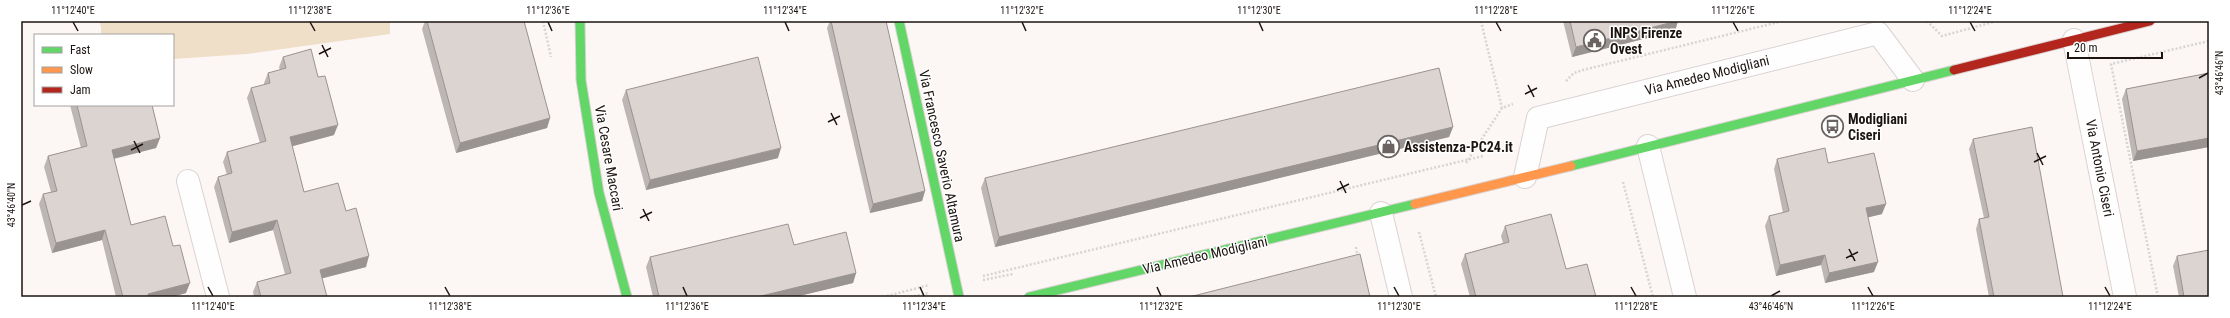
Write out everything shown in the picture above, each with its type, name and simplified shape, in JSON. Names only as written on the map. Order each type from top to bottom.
[{"type":"street","name":"Via Cesare Maccari","points":[[580,21],[581,80],[599,193],[627,297]]},
{"type":"street","name":"Via Francesco Saverio Altamura","points":[[899,21],[959,297]]},
{"type":"street","name":"Via Amedeo Modigliani","points":[[1029,297],[1381,213],[2150,21]]},
{"type":"street","name":"Via Amedeo Modigliani","points":[[1525,177],[1538,118],[1568,110],[1878,33],[1913,80]]},
{"type":"street","name":"Via Antonio Ciseri","points":[[2074,40],[2125,297]]},
{"type":"street","points":[[1648,146],[1685,297]]},
{"type":"street","points":[[188,181],[218,297]]},
{"type":"street","points":[[1381,213],[1401,297]]},
{"type":"path","points":[[1482,21],[1502,108]]},
{"type":"path","points":[[1564,84],[1574,73],[1583,70],[1783,21]]},
{"type":"path","points":[[1927,21],[1942,36],[1997,21]]},
{"type":"path","points":[[2158,297],[2112,64],[2209,41]]},
{"type":"path","points":[[1366,189],[1465,164],[1502,108],[1517,103]]},
{"type":"path","points":[[981,276],[1483,156]]},
{"type":"path","points":[[1622,180],[1653,297]]},
{"type":"path","points":[[1426,230],[1419,232],[1436,297]]},
{"type":"path","points":[[1348,248],[1356,246],[1359,261]]},
{"type":"path","points":[[910,297],[1017,273]]},
{"type":"path","points":[[883,297],[933,284]]},
{"type":"shaded area","points":[[99,21],[390,21],[390,34],[247,54],[174,59],[174,34],[101,34]]},
{"type":"building","points":[[427,21],[524,21],[550,118],[460,143]]},
{"type":"building","points":[[831,21],[886,21],[925,191],[873,204]]},
{"type":"building","points":[[1570,21],[1677,21],[1576,47]]},
{"type":"building","points":[[311,49],[318,77],[325,76],[338,125],[290,137],[304,192],[338,183],[346,211],[356,208],[369,256],[320,270],[327,297],[261,297],[257,282],[291,273],[277,220],[232,232],[218,177],[232,173],[227,152],[266,141],[251,88],[270,83],[268,73],[286,68],[283,57]]},
{"type":"building","points":[[758,57],[781,148],[650,180],[626,90]]},
{"type":"building","points":[[1439,68],[1453,127],[999,237],[985,178]]},
{"type":"building","points":[[2209,73],[2209,138],[2137,151],[2126,89]]},
{"type":"building","points":[[77,106],[152,106],[160,138],[112,150],[131,225],[165,216],[173,246],[180,245],[190,283],[148,294],[149,297],[123,297],[105,230],[56,243],[43,194],[57,191],[48,156],[87,146]]},
{"type":"building","points":[[2032,127],[2063,297],[1994,297],[1979,219],[1989,217],[1973,139]]},
{"type":"building","points":[[1825,148],[1828,163],[1874,153],[1886,204],[1866,208],[1878,262],[1829,273],[1825,255],[1780,265],[1769,216],[1789,211],[1777,159]]},
{"type":"building","points":[[1551,214],[1566,269],[1587,264],[1596,297],[1476,297],[1465,254],[1509,242],[1505,226]]},
{"type":"building","points":[[788,224],[794,245],[846,232],[856,273],[757,297],[659,297],[650,257]]},
{"type":"building","points":[[2209,250],[2209,297],[2184,297],[2177,256]]},
{"type":"building","points":[[1360,254],[1370,297],[1189,297]]},
{"type":"traffic: fast","points":[[580,21],[581,80],[599,193],[627,297]]},
{"type":"traffic: fast","points":[[899,21],[959,297]]},
{"type":"traffic: fast","points":[[1571,166],[1954,70]]},
{"type":"traffic: fast","points":[[1029,297],[1415,204]]},
{"type":"traffic: slow","points":[[1415,204],[1571,166]]},
{"type":"traffic: jam","points":[[1954,70],[2150,21]]},
{"type":"place","name":"INPS Firenze Ovest","points":[[1594,41]]},
{"type":"place","name":"Modigliani Ciseri","points":[[1833,127]]},
{"type":"place","name":"Assistenza-PC24.it","points":[[1388,147]]}]
